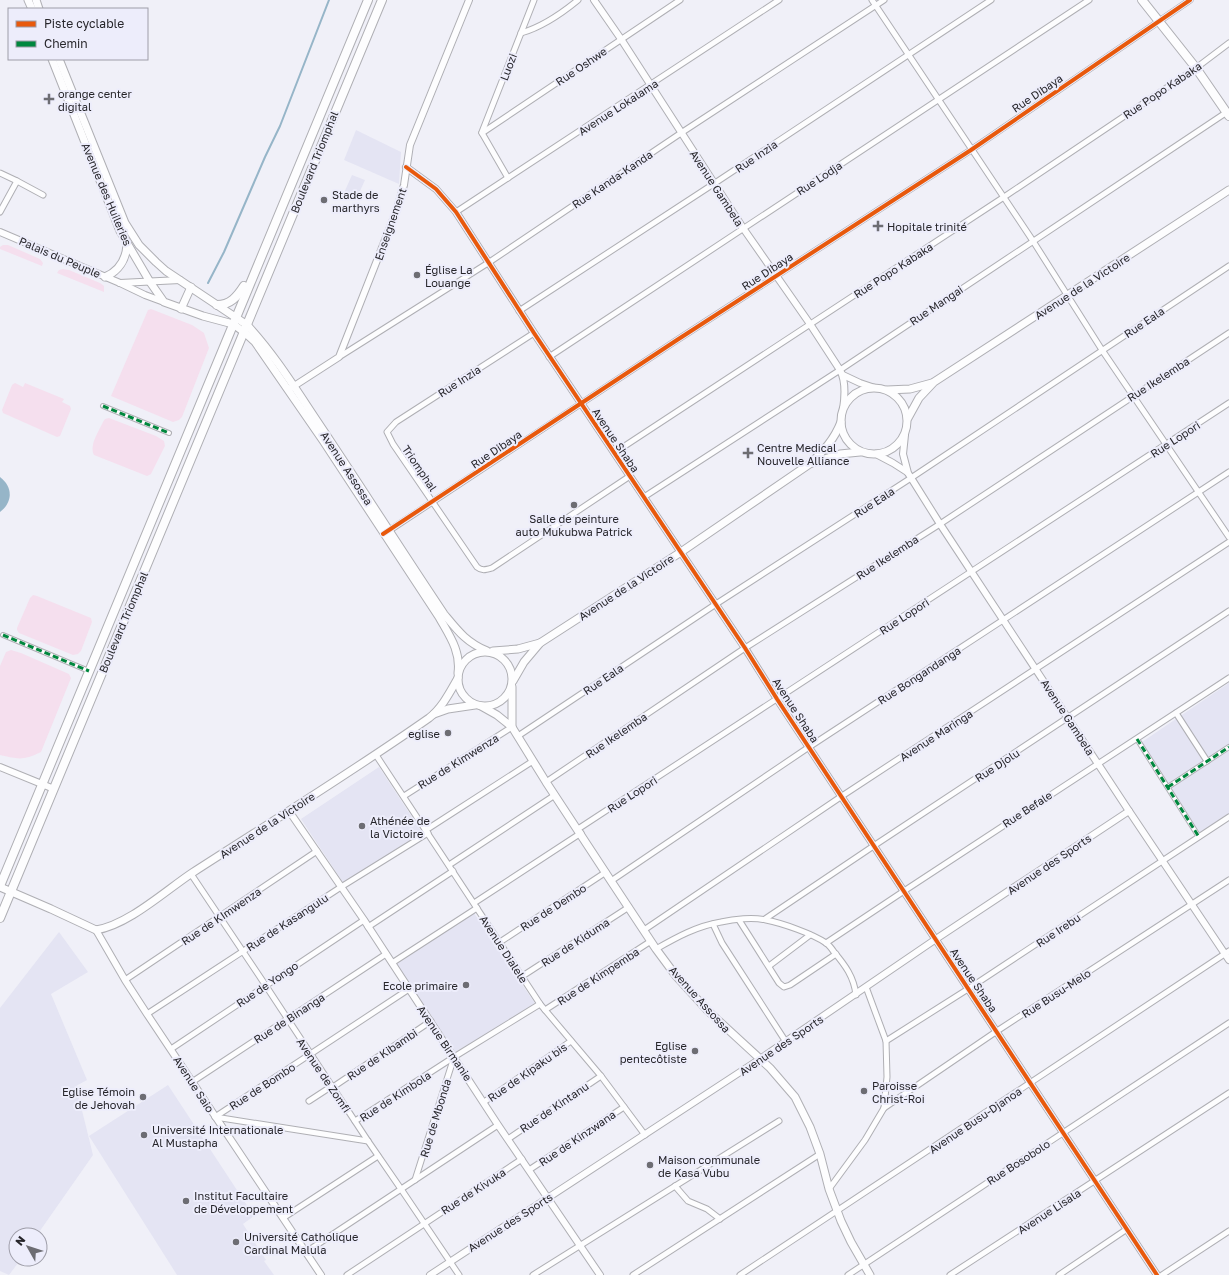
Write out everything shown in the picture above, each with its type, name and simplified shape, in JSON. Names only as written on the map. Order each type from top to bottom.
[{"type":"main road","name":"Boulevard Triomphal","points":[[0,887],[253,274],[368,0]]},
{"type":"main road","name":"Boulevard Triomphal","points":[[0,918],[382,0]]},
{"type":"main road","points":[[1142,0],[1196,68],[1228,114]]},
{"type":"main road","name":"Avenue des Huileries","points":[[52,60],[116,210],[131,234],[139,245],[156,262],[217,306],[234,321]]},
{"type":"main road","name":"Avenue des Huileries","points":[[59,60],[116,210],[120,230],[150,282],[164,302]]},
{"type":"main road","name":"Avenue de la Victoire","points":[[934,382],[1229,190]]},
{"type":"main road","points":[[105,277],[119,268],[127,251],[127,244]]},
{"type":"main road","points":[[217,306],[234,300],[253,274]]},
{"type":"main road","points":[[182,309],[191,287]]},
{"type":"main road","points":[[164,302],[182,309],[234,321]]},
{"type":"main road","name":"Avenue Assossa","points":[[234,321],[246,328],[291,388],[324,442],[441,616]]},
{"type":"main road","points":[[811,463],[828,446],[841,422],[844,409],[849,400],[856,393],[865,389],[875,388],[887,390],[910,389],[934,382]]},
{"type":"main road","points":[[908,418],[919,398],[934,382]]},
{"type":"main road","points":[[811,463],[840,454],[861,452],[876,454],[888,452],[898,445],[905,435],[908,418],[906,409],[901,401],[895,394],[887,390]]},
{"type":"main road","points":[[841,422],[845,437],[854,448],[861,452]]},
{"type":"main road","name":"Avenue de la Victoire","points":[[540,643],[681,552],[811,463]]},
{"type":"main road","points":[[441,616],[469,641],[488,651],[498,654],[507,662],[512,673],[512,727]]},
{"type":"main road","points":[[441,616],[455,645],[458,660],[458,685],[464,697],[497,716],[512,727]]},
{"type":"main road","points":[[434,714],[449,694],[466,659],[476,653],[518,650],[540,643]]},
{"type":"main road","points":[[434,714],[452,708],[478,705],[490,706],[498,703],[505,698],[510,691],[512,682],[524,662],[540,643]]},
{"type":"main road","name":"Avenue de la Victoire","points":[[96,930],[114,925],[123,920],[191,874],[376,755],[434,714]]},
{"type":"main road","name":"Avenue Assossa","points":[[512,727],[611,881],[656,949],[676,976],[708,1011],[770,1068],[785,1084],[799,1103],[820,1154],[829,1189],[837,1212],[851,1242],[870,1275]]},
{"type":"main road","points":[[0,887],[51,908],[96,930]]},
{"type":"street","name":"Enseignement","points":[[339,357],[396,212],[404,184],[408,155],[414,134],[469,0]]},
{"type":"street","name":"Luozi","points":[[482,133],[534,0]]},
{"type":"street","points":[[521,33],[540,26],[560,14],[578,0]]},
{"type":"street","name":"Avenue Gambela","points":[[594,0],[621,39],[743,228],[810,324],[841,372]]},
{"type":"street","name":"Rue Oshwe","points":[[482,133],[680,0]]},
{"type":"street","name":"Avenue Lokalama","points":[[456,212],[779,0]]},
{"type":"street","points":[[872,0],[1033,241],[1102,350],[1229,537]]},
{"type":"street","name":"Rue Kanda-Kanda","points":[[339,357],[488,263],[681,133],[884,0]]},
{"type":"street","name":"Rue Inzia","points":[[519,311],[991,0]]},
{"type":"street","name":"Rue Lodja","points":[[549,357],[1089,0]]},
{"type":"street","name":"Rue Dibaya","points":[[386,533],[776,275],[971,150],[1190,0]]},
{"type":"street","name":"Rue Popo Kabaka","points":[[614,453],[1004,197],[1196,68],[1229,43]]},
{"type":"street","name":"Rue Mangai","points":[[644,497],[841,372],[1033,241],[1228,114]]},
{"type":"street","points":[[482,133],[508,178]]},
{"type":"street","name":"Avenue Shaba","points":[[406,167],[436,189],[456,212],[549,357],[746,648],[777,699],[1157,1275]]},
{"type":"street","points":[[0,173],[17,180],[43,195]]},
{"type":"street","points":[[0,212],[17,180]]},
{"type":"street","name":"Palais du Peuple","points":[[0,232],[164,302]]},
{"type":"street","name":"Rue Eala","points":[[518,736],[910,475],[1229,266]]},
{"type":"street","name":"Palais du Peuple","points":[[120,283],[180,280]]},
{"type":"street","name":"Rue Inzia","points":[[387,432],[396,422],[534,333]]},
{"type":"street","name":"Rue Ikelemba","points":[[546,782],[746,648],[940,524],[1229,333]]},
{"type":"street","points":[[291,388],[339,357]]},
{"type":"street","points":[[841,372],[860,383],[875,388]]},
{"type":"street","points":[[841,372],[845,394],[844,409]]},
{"type":"street","name":"Rue Lopori","points":[[579,831],[777,699],[1229,403]]},
{"type":"street","points":[[103,406],[169,433]]},
{"type":"street","name":"Triomphal","points":[[387,432],[393,444],[481,570],[492,568],[630,476]]},
{"type":"street","points":[[905,435],[903,454],[910,475]]},
{"type":"street","points":[[876,454],[894,463],[910,475]]},
{"type":"street","name":"Rue Bongandanga","points":[[611,881],[809,747],[1229,472]]},
{"type":"street","name":"Avenue Gambela","points":[[910,475],[940,524],[1191,905],[1227,952],[1229,960]]},
{"type":"street","name":"Avenue Maringa","points":[[644,930],[842,796],[1229,542]]},
{"type":"street","name":"Rue Djolu","points":[[765,920],[874,845],[1229,611]]},
{"type":"street","points":[[3,636],[89,671]]},
{"type":"street","name":"Rue Befale","points":[[826,944],[904,890],[1229,678]]},
{"type":"street","points":[[1176,713],[1207,761]]},
{"type":"street","name":"Rue de Kimwenza","points":[[404,796],[512,727]]},
{"type":"street","points":[[1137,739],[1199,837]]},
{"type":"street","points":[[1168,787],[1229,747]]},
{"type":"street","name":"Avenue Dialele","points":[[376,755],[540,1004],[601,1076],[644,1135]]},
{"type":"street","name":"Rue de Kasangulu","points":[[147,1014],[533,761]]},
{"type":"street","points":[[0,767],[54,789]]},
{"type":"street","points":[[449,865],[555,795]]},
{"type":"street","name":"Avenue Birmanie","points":[[290,811],[431,1021],[498,1125],[581,1244],[600,1275]]},
{"type":"street","name":"Avenue des Sports","points":[[430,1275],[786,1042],[936,939],[1129,811]]},
{"type":"street","name":"Rue Irebu","points":[[886,1041],[968,989],[1229,817]]},
{"type":"street","points":[[392,963],[579,831]]},
{"type":"street","name":"Rue de KImwenza","points":[[125,980],[317,851]]},
{"type":"street","points":[[368,927],[453,871]]},
{"type":"street","name":"Rue de Dembo","points":[[500,942],[606,872]]},
{"type":"street","name":"Avenue de Zomfi","points":[[191,874],[368,1142],[402,1189],[459,1275]]},
{"type":"street","name":"Rue Busu-Melo","points":[[884,1108],[997,1031],[1229,880]]},
{"type":"street","name":"Rue de Kiduma","points":[[521,977],[629,907]]},
{"type":"street","name":"Rue de Yongo","points":[[170,1049],[364,920]]},
{"type":"street","points":[[739,920],[779,983],[784,987],[790,985],[836,954]]},
{"type":"street","points":[[656,949],[689,931],[713,924],[739,920],[765,920],[810,935],[826,944],[844,964],[852,977],[856,995]]},
{"type":"street","points":[[713,924],[722,943],[786,1042]]},
{"type":"street","name":"Avenue Saio","points":[[96,930],[147,1014],[321,1275]]},
{"type":"street","points":[[769,966],[810,935]]},
{"type":"street","name":"Rue de Kimpemba","points":[[545,1010],[651,941]]},
{"type":"street","name":"Avenue Busu-Djanoa","points":[[740,1275],[1227,952]]},
{"type":"street","name":"Rue de Binanga","points":[[192,1082],[386,954]]},
{"type":"street","points":[[829,1189],[865,1140],[884,1108],[887,1077],[886,1041],[866,987]]},
{"type":"street","name":"Rue de Bombo","points":[[216,1117],[409,989]]},
{"type":"street","name":"Rue de Kimpemba","points":[[454,1057],[540,1004]]},
{"type":"street","name":"Rue de Kibambi","points":[[309,1101],[431,1021]]},
{"type":"street","name":"Rue Bosobolo","points":[[848,1275],[1229,1022]]},
{"type":"street","name":"Rue de Kipaku bis","points":[[484,1102],[571,1041]]},
{"type":"street","name":"Rue de Kimbola","points":[[355,1121],[454,1057]]},
{"type":"street","name":"Rue de Mbonda","points":[[415,1180],[454,1057]]},
{"type":"street","name":"Rue de Kintanu","points":[[508,1139],[601,1076]]},
{"type":"street","name":"Avenue Lisala","points":[[950,1275],[1229,1093]]},
{"type":"street","name":"Rue de Kinzwana","points":[[529,1170],[624,1107]]},
{"type":"street","points":[[216,1117],[368,1142]]},
{"type":"street","points":[[533,1275],[779,1121]]},
{"type":"street","points":[[306,1252],[498,1125]]},
{"type":"street","points":[[633,1275],[820,1154]]},
{"type":"street","points":[[283,1218],[378,1156]]},
{"type":"street","name":"Rue de Kivuka","points":[[347,1275],[522,1159]]},
{"type":"street","points":[[676,1186],[688,1201],[707,1209],[720,1219]]},
{"type":"street","points":[[1059,1275],[1127,1230]]},
{"type":"street","points":[[1162,1275],[1229,1231]]},
{"type":"shaded area","points":[[356,130],[401,152],[399,184],[344,160]]},
{"type":"shaded area","points":[[352,175],[365,180],[356,200],[343,195]]},
{"type":"shaded area","points":[[3,245],[8,245],[40,259],[43,263],[42,266],[0,249]]},
{"type":"shaded area","points":[[63,269],[100,283],[104,286],[104,292],[57,273],[59,270]]},
{"type":"shaded area","points":[[151,309],[192,325],[204,333],[209,348],[182,417],[173,422],[111,396],[148,310]]},
{"type":"shaded area","points":[[15,383],[23,387],[25,383],[64,399],[62,402],[70,406],[71,409],[60,436],[57,437],[3,413],[2,410],[12,385]]},
{"type":"shaded area","points":[[109,418],[156,436],[164,441],[165,446],[151,474],[147,476],[94,455],[93,447],[95,438],[105,419]]},
{"type":"shaded area","points":[[33,595],[91,618],[92,622],[81,651],[78,654],[73,655],[19,633],[17,628],[30,598]]},
{"type":"shaded area","points":[[11,650],[69,674],[71,678],[41,752],[25,758],[0,755],[0,666],[6,652]]},
{"type":"shaded area","points":[[1229,683],[1229,814],[1200,833],[1142,742]]},
{"type":"shaded area","name":"Athénée de la Victoire","points":[[379,767],[423,834],[344,884],[301,819]]},
{"type":"shaded area","name":"Ecole primaire","points":[[474,913],[536,1005],[455,1052],[397,964]]},
{"type":"shaded area","points":[[59,932],[88,972],[51,994],[87,1080],[76,1086],[93,1155],[43,1227],[8,1227],[8,1267],[15,1267],[9,1275],[0,1271],[0,1008]]},
{"type":"shaded area","points":[[168,1085],[254,1216],[243,1224],[266,1260],[264,1261],[274,1275],[177,1275],[89,1136]]},
{"type":"water","points":[[0,477],[7,485],[10,494],[7,504],[0,512]]},
{"type":"waterway","points":[[208,283],[224,252],[280,126],[329,0]]},
{"type":"marked path","points":[[103,406],[169,433]]},
{"type":"marked path","points":[[3,635],[89,671]]},
{"type":"marked path","points":[[1137,739],[1199,837]]},
{"type":"marked path","points":[[1168,787],[1229,747]]},
{"type":"cycle path","points":[[383,534],[677,340],[971,150],[1190,0]]},
{"type":"cycle path","points":[[406,167],[436,189],[456,212],[534,333],[745,648],[777,699],[1157,1275]]},
{"type":"place","name":"orange center digital","points":[[49,99]]},
{"type":"place","name":"Stade de marthyrs","points":[[324,200]]},
{"type":"place","name":"Hopitale trinité","points":[[878,226]]},
{"type":"place","name":"Église La Louange","points":[[417,275]]},
{"type":"place","name":"Centre Medical Nouvelle Alliance","points":[[748,453]]},
{"type":"place","name":"Salle de peinture auto Mukubwa Patrick","points":[[574,505]]},
{"type":"place","name":"eglise","points":[[448,733]]},
{"type":"place","name":"Athénée de la Victoire","points":[[362,826]]},
{"type":"place","name":"Ecole primaire","points":[[466,985]]},
{"type":"place","name":"Eglise pentecôtiste","points":[[695,1051]]},
{"type":"place","name":"Paroisse Christ-Roi","points":[[864,1091]]},
{"type":"place","name":"Eglise Témoin de Jehovah","points":[[143,1097]]},
{"type":"place","name":"Université Internationale Al Mustapha","points":[[144,1135]]},
{"type":"place","name":"Maison communale de Kasa Vubu","points":[[650,1165]]},
{"type":"place","name":"Institut Facultaire de Développement","points":[[186,1201]]},
{"type":"place","name":"Université Catholique Cardinal Malula","points":[[236,1242]]}]
